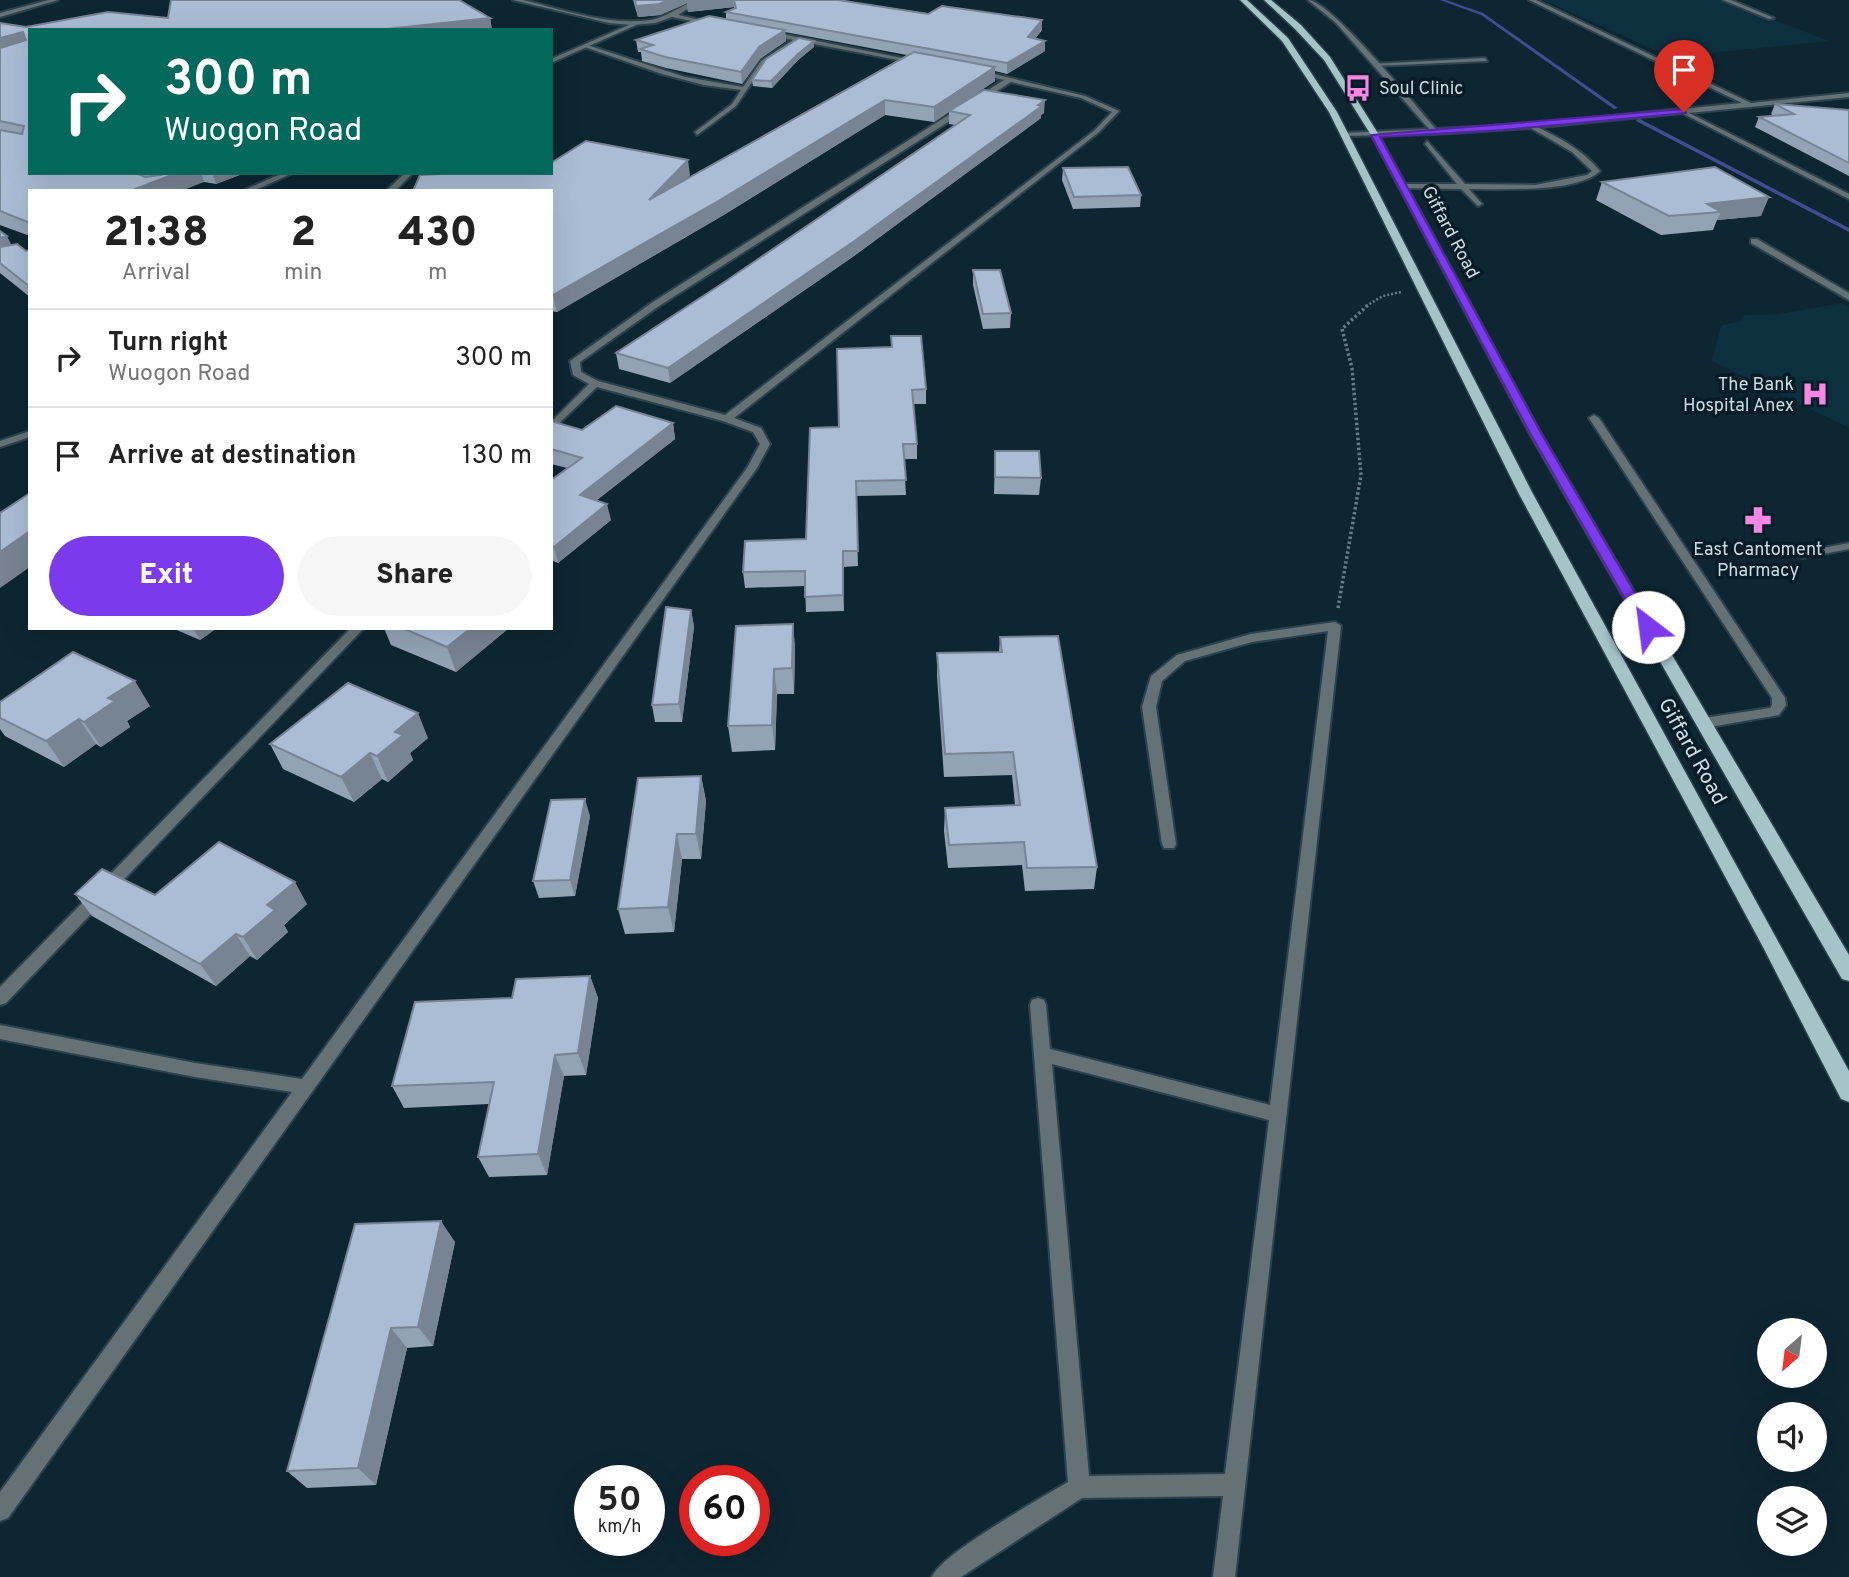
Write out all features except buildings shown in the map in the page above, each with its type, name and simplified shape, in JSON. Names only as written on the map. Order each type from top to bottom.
[{"type":"main road","name":"Giffard Road","points":[[1242,0],[1277,29],[1304,64],[1344,135],[1426,289],[1525,491],[1796,985],[1849,1092]]},
{"type":"main road","name":"Giffard Road","points":[[1267,0],[1298,27],[1327,59],[1375,135],[1535,433],[1849,973]]},
{"type":"street","points":[[0,15],[55,0]]},
{"type":"street","points":[[516,0],[633,25]]},
{"type":"street","points":[[553,60],[633,25],[674,16],[698,0]]},
{"type":"street","points":[[1311,0],[1338,22],[1435,132]]},
{"type":"street","points":[[1532,0],[1752,106]]},
{"type":"street","points":[[1726,0],[1771,18]]},
{"type":"street","points":[[674,16],[723,25]]},
{"type":"street","points":[[761,32],[931,64]]},
{"type":"street","points":[[697,133],[734,105],[763,62],[799,39]]},
{"type":"street","points":[[585,46],[644,69],[697,83],[745,89]]},
{"type":"street","points":[[1375,64],[1485,60]]},
{"type":"street","points":[[727,419],[1097,131],[1116,111],[1107,105],[971,71]]},
{"type":"street","points":[[0,1510],[752,468],[765,444],[757,430],[727,419],[595,383],[576,373],[575,361],[600,342],[1011,79]]},
{"type":"street","points":[[1344,135],[1531,126],[1849,95]]},
{"type":"street","points":[[1684,112],[1849,197]]},
{"type":"street","points":[[1402,186],[1464,188],[1564,184],[1590,177],[1596,171],[1590,163],[1560,141],[1531,126]]},
{"type":"street","points":[[1427,143],[1478,204]]},
{"type":"street","points":[[251,189],[285,175]]},
{"type":"street","points":[[392,189],[408,175]]},
{"type":"street","points":[[1754,241],[1849,297]]},
{"type":"street","points":[[553,426],[595,383]]},
{"type":"street","points":[[1594,418],[1778,698],[1779,705],[1773,712],[1704,723]]},
{"type":"street","points":[[0,444],[28,435]]},
{"type":"street","points":[[1802,555],[1849,547]]},
{"type":"street","points":[[1169,844],[1149,707],[1156,679],[1181,658],[1251,638],[1335,626],[1224,1577]]},
{"type":"street","points":[[0,998],[356,630]]},
{"type":"street","points":[[1038,1005],[1079,1487]]},
{"type":"street","points":[[0,1032],[195,1070],[307,1087]]},
{"type":"street","points":[[1044,1055],[1279,1115]]},
{"type":"street","points":[[943,1577],[965,1559],[1079,1487],[1236,1485]]},
{"type":"path","points":[[1335,626],[1361,475],[1352,368],[1342,329],[1362,307],[1387,294],[1426,289]]},
{"type":"shaded area","points":[[1543,0],[1722,0],[1829,41],[1670,57]]},
{"type":"shaded area","name":"The Bank Hospital Anex","points":[[1842,303],[1849,307],[1849,428],[1712,361],[1721,326],[1741,321],[1745,315],[1779,314]]},
{"type":"waterway","points":[[1442,0],[1482,14],[1616,108]]},
{"type":"waterway","points":[[1638,120],[1849,230]]},
{"type":"place","name":"Soul Clinic","points":[[1358,88]]},
{"type":"place","name":"The Bank Hospital Anex","points":[[1815,394]]},
{"type":"place","name":"East Cantoment Pharmacy","points":[[1758,520]]},
{"type":"route","points":[[1648,627],[1535,433],[1375,135],[1503,128],[1684,112]]}]
